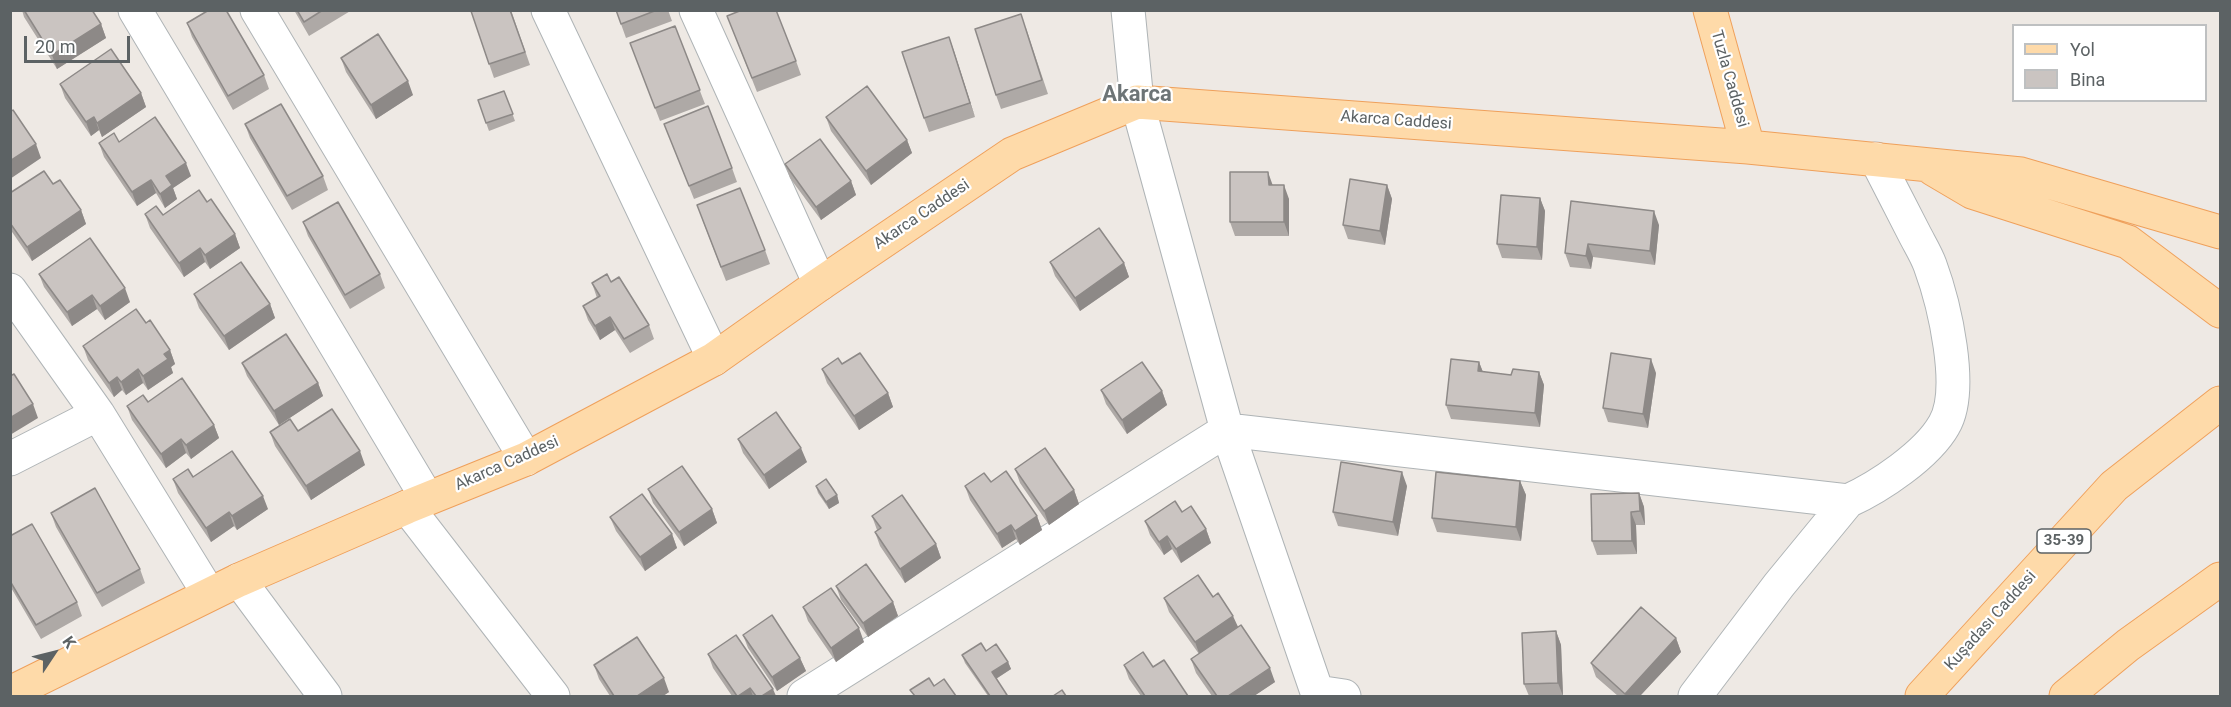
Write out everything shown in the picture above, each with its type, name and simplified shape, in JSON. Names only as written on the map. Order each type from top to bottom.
[{"type":"main road","name":"Tuzla Caddesi","points":[[1710,10],[1748,147]]},
{"type":"main road","name":"Akarca Caddesi","points":[[10,693],[239,580],[417,503],[526,459],[714,359],[1012,154],[1137,102],[1748,147],[2021,174],[2220,232]]},
{"type":"main road","points":[[1923,164],[1972,192],[2128,242],[2220,311]]},
{"type":"main road","name":"Kuşadası Caddesi","points":[[1922,696],[2114,486],[2220,403]]},
{"type":"main road","points":[[2066,696],[2128,645],[2220,579]]},
{"type":"street","points":[[135,10],[417,503],[553,696]]},
{"type":"street","points":[[256,10],[526,459]]},
{"type":"street","points":[[548,10],[714,359]]},
{"type":"street","points":[[696,10],[820,284]]},
{"type":"street","points":[[1128,10],[1137,102],[1227,430],[1322,695]]},
{"type":"street","points":[[1695,696],[1779,585],[1848,501],[1865,493],[1924,448],[1944,426],[1952,404],[1954,375],[1945,321],[1930,265],[1876,159]]},
{"type":"street","points":[[10,290],[98,414],[209,594]]},
{"type":"street","points":[[10,459],[98,414]]},
{"type":"street","points":[[804,696],[1227,430],[1848,501]]},
{"type":"street","points":[[239,580],[325,696]]},
{"type":"building","points":[[24,10],[92,10],[101,24],[52,55]]},
{"type":"building","points":[[209,10],[226,10],[264,75],[228,96],[187,23]]},
{"type":"building","points":[[297,10],[323,10],[304,22]]},
{"type":"building","points":[[510,10],[525,52],[489,64],[471,11]]},
{"type":"building","points":[[616,10],[657,10],[621,24]]},
{"type":"building","points":[[742,10],[776,10],[796,61],[752,78],[727,16]]},
{"type":"building","points":[[1021,14],[1042,80],[996,95],[975,29]]},
{"type":"building","points":[[675,26],[700,90],[655,108],[630,43]]},
{"type":"building","points":[[378,34],[408,81],[371,105],[341,58]]},
{"type":"building","points":[[949,37],[970,103],[924,118],[902,52]]},
{"type":"building","points":[[111,49],[141,93],[97,123],[94,117],[86,122],[60,84]]},
{"type":"building","points":[[867,86],[907,140],[866,171],[826,117]]},
{"type":"building","points":[[504,91],[513,114],[486,123],[478,100]]},
{"type":"building","points":[[281,104],[323,176],[287,196],[245,124]]},
{"type":"building","points":[[708,106],[732,168],[689,186],[664,124]]},
{"type":"building","points":[[13,110],[36,144],[10,161],[10,112]]},
{"type":"building","points":[[155,117],[186,163],[166,176],[172,185],[160,194],[151,180],[132,192],[99,143],[114,133],[119,142]]},
{"type":"building","points":[[820,139],[851,181],[816,207],[785,164]]},
{"type":"building","points":[[44,171],[53,184],[60,180],[81,210],[27,247],[10,223],[10,193]]},
{"type":"building","points":[[1230,172],[1268,172],[1269,185],[1284,185],[1284,222],[1230,222]]},
{"type":"building","points":[[1350,179],[1387,185],[1380,231],[1343,225]]},
{"type":"building","points":[[740,188],[765,250],[721,267],[697,205]]},
{"type":"building","points":[[199,190],[207,202],[211,199],[235,234],[205,255],[200,248],[179,263],[145,214],[156,206],[163,215]]},
{"type":"building","points":[[1501,195],[1540,198],[1537,247],[1497,244]]},
{"type":"building","points":[[1571,201],[1654,211],[1650,251],[1588,244],[1586,256],[1565,253]]},
{"type":"building","points":[[338,202],[380,274],[345,295],[303,222]]},
{"type":"building","points":[[1099,228],[1124,263],[1075,298],[1050,262]]},
{"type":"building","points":[[90,238],[125,288],[100,306],[92,295],[67,312],[39,274]]},
{"type":"building","points":[[241,262],[270,304],[224,336],[194,294]]},
{"type":"building","points":[[607,274],[611,282],[619,277],[649,325],[624,339],[610,317],[595,326],[583,306],[600,296],[592,283]]},
{"type":"building","points":[[136,309],[146,323],[150,320],[170,350],[164,354],[168,359],[143,376],[138,369],[121,382],[117,377],[109,383],[83,346]]},
{"type":"building","points":[[286,334],[318,383],[274,411],[242,363]]},
{"type":"building","points":[[860,353],[888,393],[854,416],[822,369],[838,358],[842,364]]},
{"type":"building","points":[[1611,353],[1651,359],[1643,414],[1603,408]]},
{"type":"building","points":[[1451,359],[1479,362],[1478,371],[1511,375],[1513,369],[1539,372],[1535,413],[1446,405]]},
{"type":"building","points":[[1142,362],[1162,391],[1122,420],[1101,390]]},
{"type":"building","points":[[14,374],[33,404],[10,418],[10,376]]},
{"type":"building","points":[[182,378],[214,425],[186,445],[181,439],[161,454],[127,406],[143,395],[148,402]]},
{"type":"building","points":[[332,409],[360,451],[306,486],[270,432],[290,419],[298,431]]},
{"type":"building","points":[[776,412],[801,448],[764,475],[738,439]]},
{"type":"building","points":[[1045,448],[1074,490],[1044,511],[1015,469]]},
{"type":"building","points":[[232,451],[263,496],[232,516],[229,512],[206,528],[173,479],[188,469],[193,477]]},
{"type":"building","points":[[1341,462],[1402,472],[1393,522],[1333,512]]},
{"type":"building","points":[[682,466],[712,509],[679,532],[648,489]]},
{"type":"building","points":[[1006,471],[1037,516],[1015,531],[1011,525],[997,534],[965,486],[984,473],[991,482]]},
{"type":"building","points":[[1436,472],[1520,481],[1516,527],[1432,518]]},
{"type":"building","points":[[826,479],[837,495],[826,502],[816,486]]},
{"type":"building","points":[[95,488],[140,569],[97,593],[51,513]]},
{"type":"building","points":[[1639,493],[1640,511],[1631,512],[1632,541],[1592,541],[1591,494]]},
{"type":"building","points":[[642,494],[672,534],[640,557],[610,517]]},
{"type":"building","points":[[902,495],[936,544],[900,569],[875,532],[881,528],[872,516]]},
{"type":"building","points":[[1175,501],[1182,512],[1191,506],[1206,529],[1176,549],[1167,536],[1159,542],[1145,521]]},
{"type":"building","points":[[32,524],[77,602],[36,625],[10,581],[10,536]]},
{"type":"building","points":[[866,564],[893,602],[863,623],[836,586]]},
{"type":"building","points":[[1198,575],[1213,597],[1218,593],[1233,616],[1195,642],[1164,598]]},
{"type":"building","points":[[831,588],[859,628],[831,648],[803,607]]},
{"type":"building","points":[[1641,607],[1676,638],[1625,694],[1591,663]]},
{"type":"building","points":[[772,615],[800,658],[772,677],[743,635]]},
{"type":"building","points":[[1241,625],[1270,668],[1228,696],[1217,696],[1191,659]]},
{"type":"building","points":[[1556,631],[1558,683],[1524,684],[1522,633]]},
{"type":"building","points":[[736,635],[773,689],[762,696],[756,696],[750,688],[737,696],[708,654]]},
{"type":"building","points":[[637,637],[664,678],[637,696],[614,696],[594,665]]},
{"type":"building","points":[[981,643],[986,651],[996,644],[1008,662],[992,672],[1007,695],[1005,696],[990,696],[962,655]]},
{"type":"building","points":[[1143,652],[1153,667],[1164,660],[1188,696],[1145,696],[1124,665]]},
{"type":"building","points":[[929,678],[934,686],[944,679],[956,696],[915,696],[910,690]]},
{"type":"building","points":[[1062,690],[1066,696],[1053,696]]},
{"type":"district","name":"Akarca","points":[[1137,95]]}]
